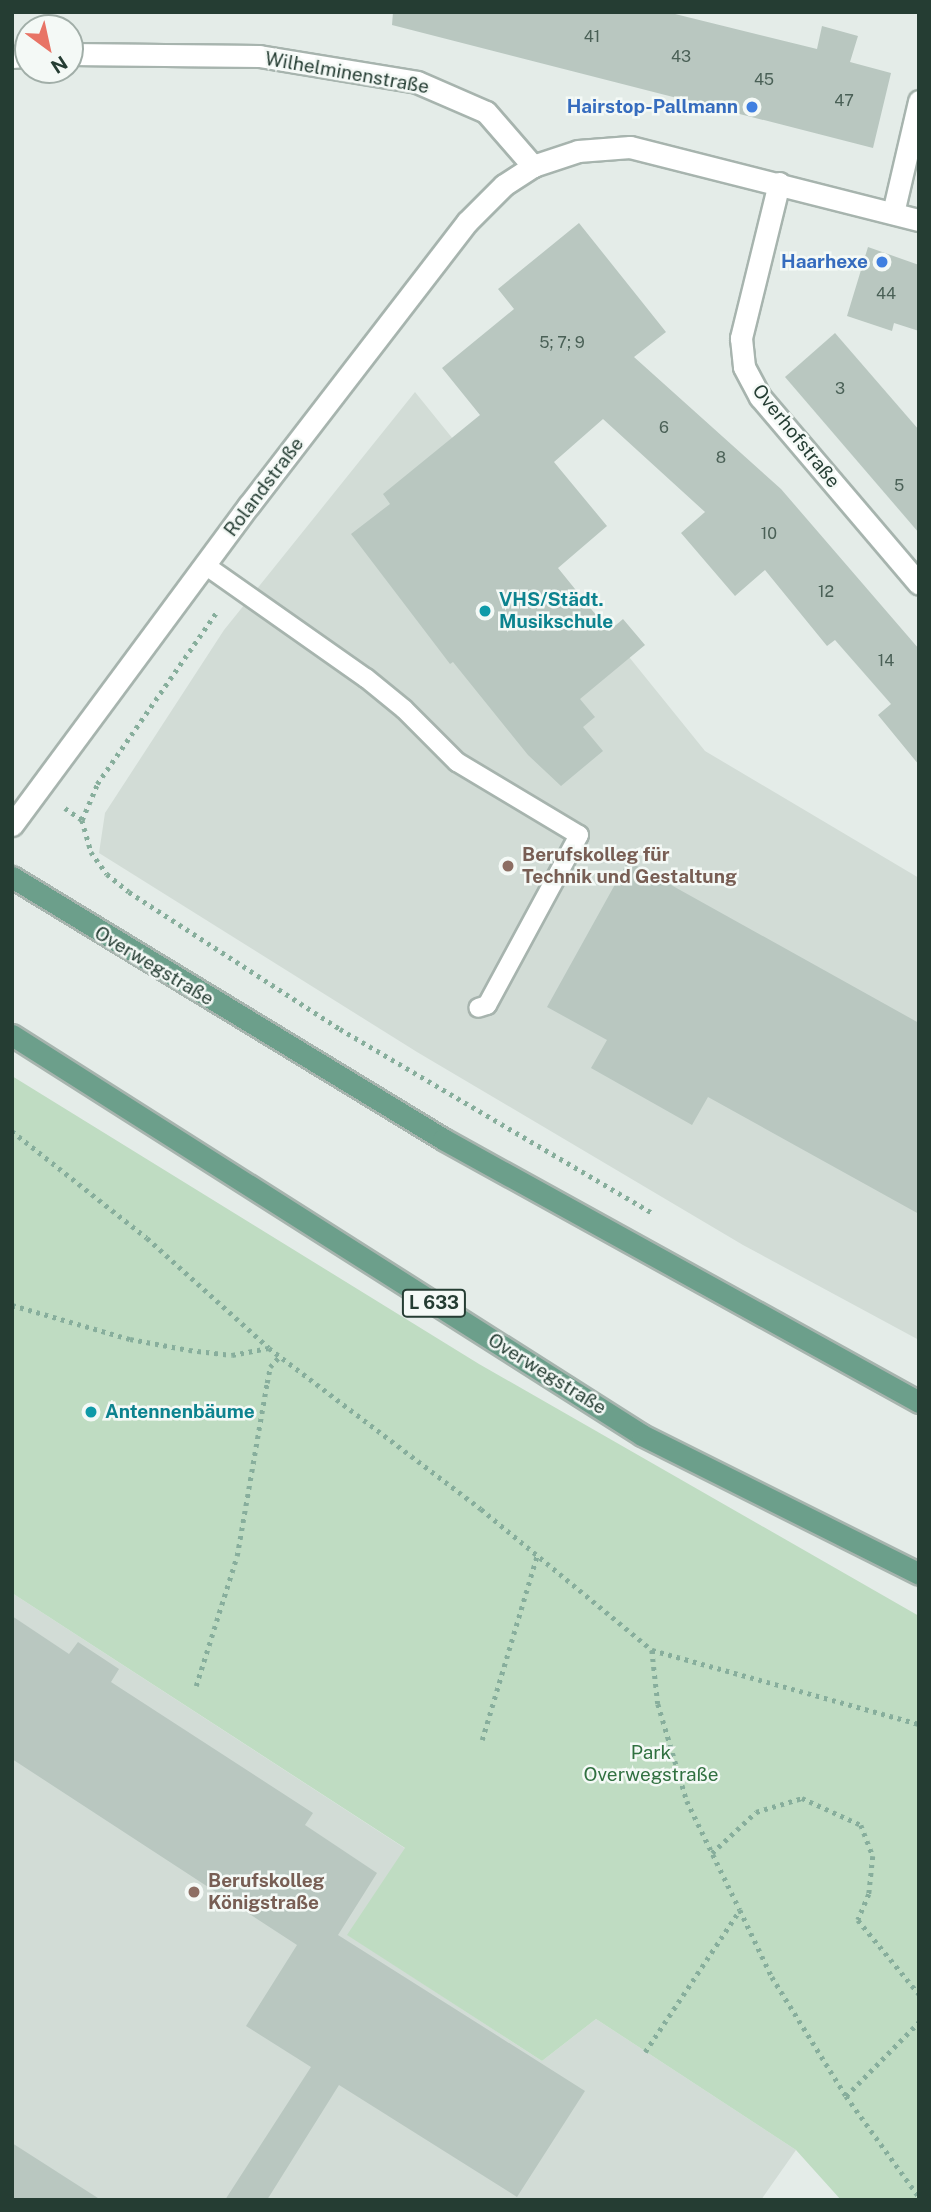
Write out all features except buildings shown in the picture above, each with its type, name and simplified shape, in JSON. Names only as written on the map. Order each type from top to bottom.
[{"type":"main road","name":"Overwegstraße","points":[[12,877],[443,1139],[919,1402]]},
{"type":"main road","name":"Overwegstraße","points":[[12,1035],[642,1435],[919,1574]]},
{"type":"street","name":"Wilhelminenstraße","points":[[84,54],[259,56],[416,82],[486,112],[533,166]]},
{"type":"street","points":[[893,213],[919,101]]},
{"type":"street","points":[[533,166],[578,151],[630,147],[919,220]]},
{"type":"street","name":"Rolandstraße","points":[[12,825],[205,565],[467,222],[504,186],[533,166]]},
{"type":"street","name":"Overhofstraße","points":[[779,183],[741,338],[744,367],[760,397],[919,584]]},
{"type":"lane","points":[[205,565],[375,686],[457,762],[579,835],[487,1005],[478,1008]]},
{"type":"path","points":[[235,586],[97,784],[82,820],[91,852],[129,892],[340,1029],[665,1221]]},
{"type":"path","points":[[39,790],[82,820]]},
{"type":"path","points":[[12,1131],[147,1238],[269,1348],[537,1555],[652,1650],[919,1724]]},
{"type":"path","points":[[12,1305],[130,1339],[189,1350],[232,1355],[269,1348]]},
{"type":"path","points":[[196,1686],[237,1556],[270,1367],[280,1356]]},
{"type":"path","points":[[482,1740],[537,1555]]},
{"type":"path","points":[[652,1650],[658,1704],[687,1801],[772,1977],[846,2096],[919,2197]]},
{"type":"path","points":[[712,1853],[756,1812],[802,1798],[861,1825],[873,1856],[869,1894],[858,1920],[919,1994]]},
{"type":"path","points":[[645,2052],[740,1910]]},
{"type":"path","points":[[846,2096],[919,2022]]},
{"type":"shaded area","name":"Berufskolleg für Technik und Gestaltung","points":[[415,392],[705,751],[919,878],[919,1340],[743,1245],[417,1052],[99,853],[105,813],[224,630]]},
{"type":"shaded area","name":"Berufskolleg Königstraße","points":[[12,1593],[406,1849],[348,1935],[542,2061],[596,2019],[796,2150],[761,2200],[12,2200]]},
{"type":"green space","name":"Park Overwegstraße","points":[[12,1076],[479,1364],[919,1616],[919,2200],[841,2200],[796,2150],[596,2019],[542,2061],[347,1935],[405,1848],[12,1593]]},
{"type":"place","name":"Hairstop-Pallmann","points":[[752,107]]},
{"type":"place","name":"Haarhexe","points":[[882,262]]},
{"type":"place","name":"VHS/Städt. Musikschule","points":[[485,611]]},
{"type":"place","name":"Berufskolleg für Technik und Gestaltung","points":[[508,866]]},
{"type":"place","name":"Antennenbäume","points":[[91,1412]]},
{"type":"place","name":"Berufskolleg Königstraße","points":[[194,1892]]}]
